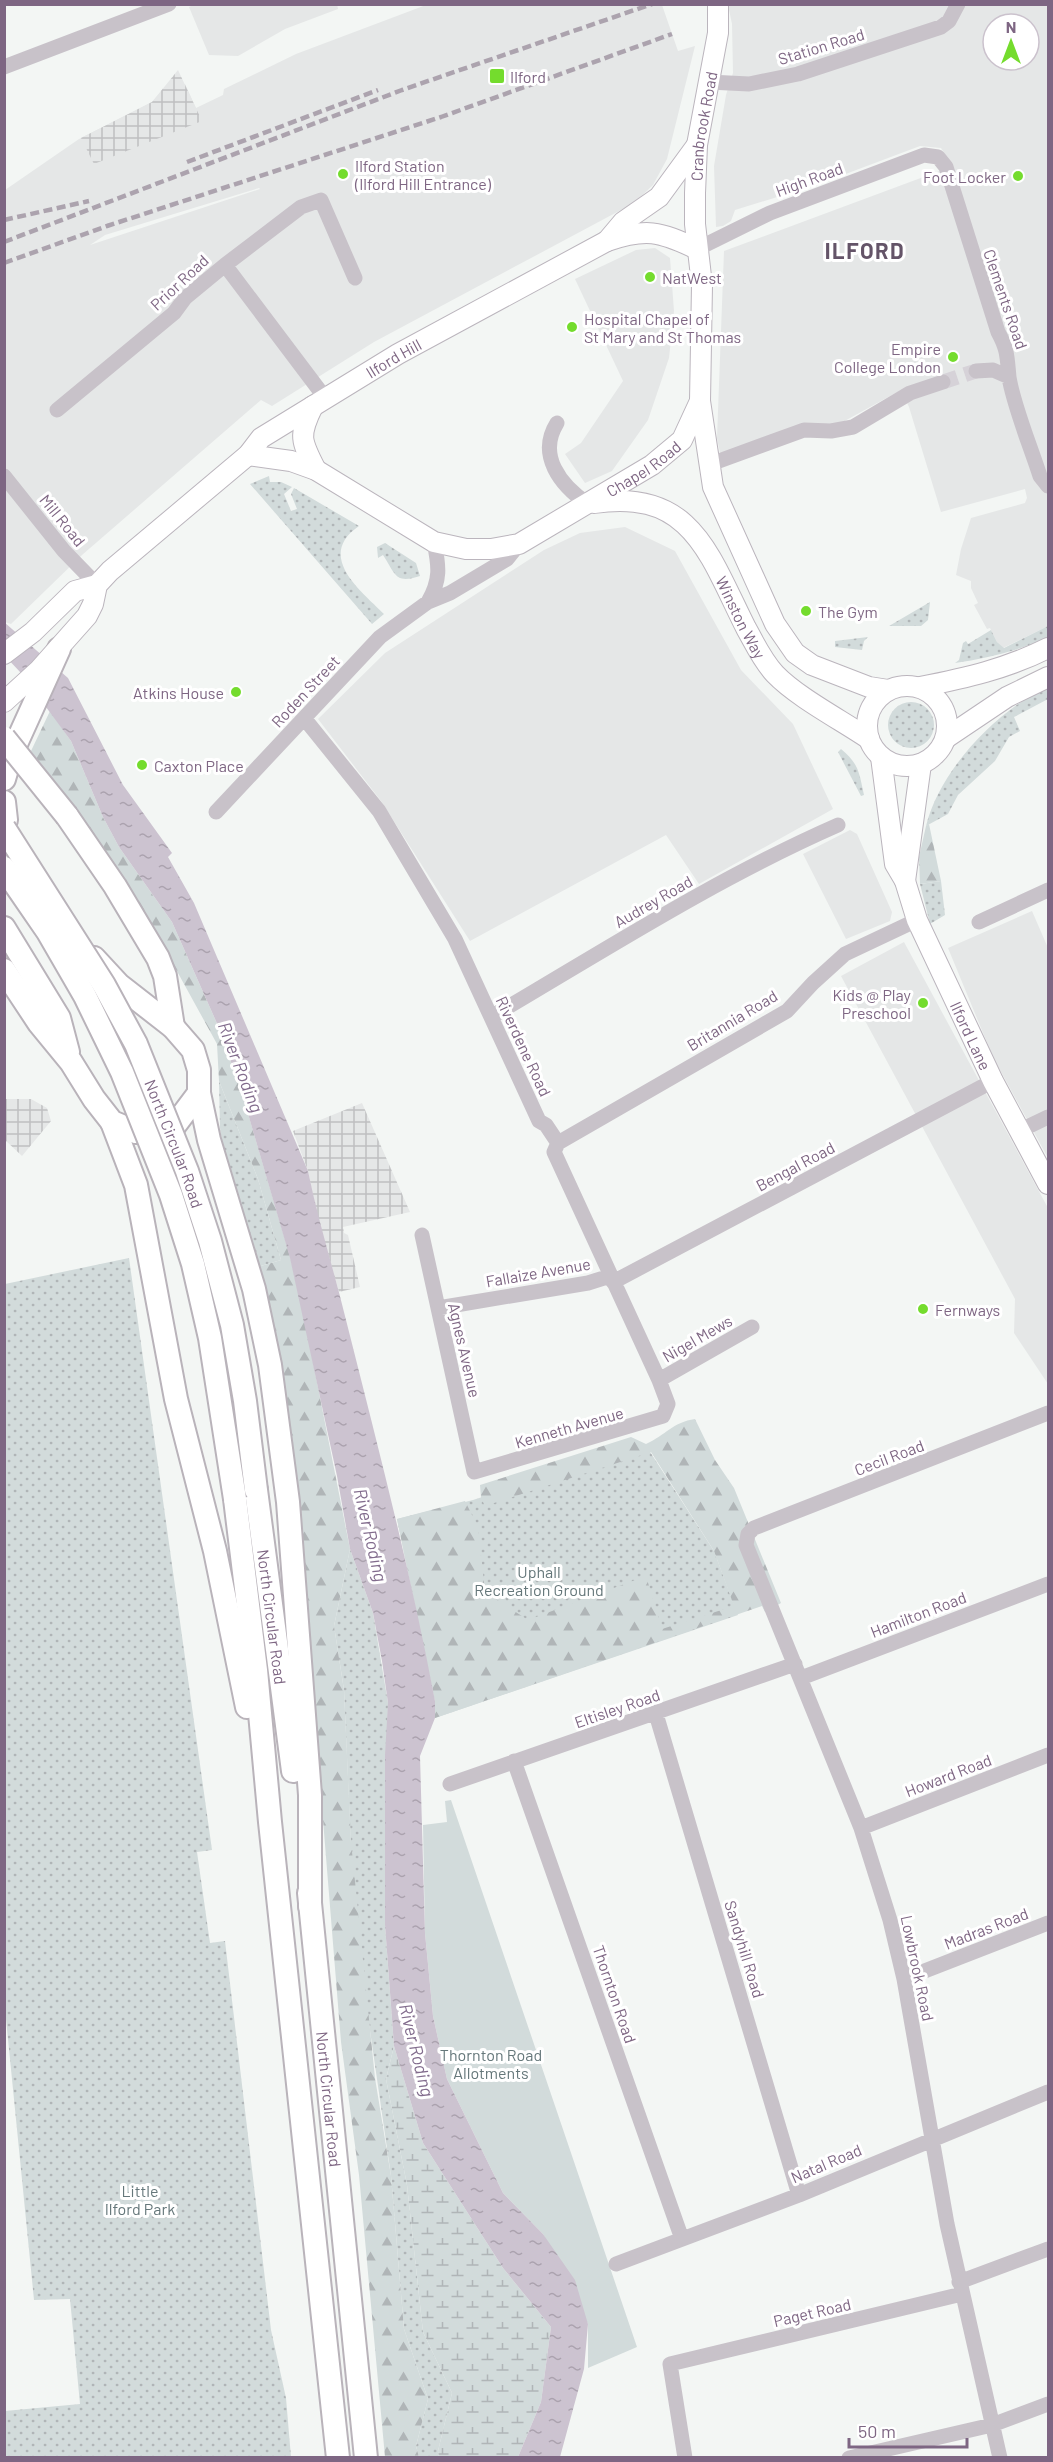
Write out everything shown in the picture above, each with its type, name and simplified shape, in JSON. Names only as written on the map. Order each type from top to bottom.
[{"type":"highway","points":[[4,779],[14,734],[59,650]]},
{"type":"highway","points":[[14,734],[144,934],[165,976],[173,1027]]},
{"type":"highway","points":[[5,817],[99,966],[118,985],[173,1027],[192,1050],[199,1070],[199,1093],[209,1140],[254,1289],[270,1365],[284,1455],[310,1796],[310,1905]]},
{"type":"highway","name":"North Circular Road","points":[[5,817],[104,985],[135,1044],[187,1171],[210,1241],[232,1324],[245,1401],[310,1905],[366,2457]]},
{"type":"highway","name":"North Circular Road","points":[[4,868],[48,932],[85,996],[122,1072],[171,1195],[192,1264],[210,1338],[235,1499],[256,1670],[270,1822],[338,2457]]},
{"type":"highway","points":[[4,927],[59,1018],[71,1062]]},
{"type":"highway","points":[[4,970],[39,1023],[71,1062],[82,1083],[112,1122],[136,1185],[176,1399],[215,1551],[270,1822]]},
{"type":"highway","points":[[112,1122],[136,1132],[157,1132],[175,1125],[199,1093]]},
{"type":"main road","name":"Cranbrook Road","points":[[697,249],[694,204],[697,145],[718,33],[718,4]]},
{"type":"main road","name":"Ilford Hill","points":[[4,654],[33,632],[75,591],[97,585],[175,514],[248,455],[261,438],[398,354],[607,241],[622,222],[659,197],[697,145]]},
{"type":"main road","points":[[607,241],[632,232],[650,231],[665,234],[697,249]]},
{"type":"main road","name":"Chapel Road","points":[[588,504],[652,465],[682,440],[700,401],[702,285],[697,249]]},
{"type":"main road","name":"Winston Way","points":[[700,401],[708,465],[720,507],[775,624],[795,653],[812,665],[868,687],[888,690]]},
{"type":"main road","points":[[316,470],[303,446],[302,435],[303,426],[320,402]]},
{"type":"main road","points":[[248,455],[291,460],[316,470],[434,542],[466,549],[519,544],[588,504]]},
{"type":"main road","name":"Chapel Road","points":[[588,504],[622,500]]},
{"type":"main road","name":"Winston Way","points":[[622,500],[644,501],[665,508],[692,530],[709,555],[761,657],[776,675],[869,739]]},
{"type":"main road","points":[[4,702],[59,650],[87,616],[93,604],[97,585]]},
{"type":"main road","points":[[920,687],[931,692],[944,710],[947,723],[946,738],[940,749],[921,764],[898,766],[881,757],[869,739],[868,716],[875,703],[888,690],[920,687],[980,676],[1017,664],[1048,648]]},
{"type":"main road","points":[[946,738],[1007,697],[1048,676]]},
{"type":"main road","name":"Ilford Lane","points":[[881,757],[895,864],[905,881],[917,920],[993,1081],[1048,1184]]},
{"type":"main road","name":"Ilford Lane","points":[[905,881],[921,764]]},
{"type":"street","name":"Station Road","points":[[709,82],[742,85],[798,75],[940,27],[956,13],[958,4]]},
{"type":"street","points":[[4,67],[165,5]]},
{"type":"street","name":"High Road","points":[[697,249],[770,213],[924,155],[938,157]]},
{"type":"street","name":"Clements Road","points":[[938,157],[946,167],[968,243],[998,332],[1005,344],[1009,360],[1009,377],[1040,476],[1048,486]]},
{"type":"street","points":[[225,265],[301,207],[321,200],[355,278]]},
{"type":"street","name":"Prior Road","points":[[57,410],[174,313],[185,298],[225,265],[320,402]]},
{"type":"street","points":[[976,371],[993,370],[1009,377]]},
{"type":"street","points":[[708,465],[797,432],[853,427],[910,393],[943,382]]},
{"type":"street","points":[[558,423],[550,434],[548,445],[553,466],[566,489],[588,504]]},
{"type":"street","name":"Mill Road","points":[[4,476],[64,551],[97,585]]},
{"type":"street","points":[[428,602],[436,589],[440,574],[434,542]]},
{"type":"street","name":"Roden Street","points":[[216,812],[380,637],[428,602],[450,593],[507,559],[519,544]]},
{"type":"street","name":"Riverdene Road","points":[[304,718],[379,811],[455,939],[539,1121],[546,1125],[558,1143]]},
{"type":"street","name":"Audrey Road","points":[[491,1017],[731,877],[786,848],[838,825]]},
{"type":"street","points":[[979,922],[1048,890]]},
{"type":"street","name":"Britannia Road","points":[[558,1143],[787,1011],[813,982],[845,954],[917,920]]},
{"type":"street","name":"Bengal Road","points":[[611,1279],[993,1081]]},
{"type":"street","points":[[1019,1131],[1048,1117]]},
{"type":"street","points":[[558,1143],[554,1152],[659,1380]]},
{"type":"street","name":"Agnes Avenue","points":[[422,1235],[474,1472]]},
{"type":"street","name":"Fallaize Avenue","points":[[438,1308],[611,1279]]},
{"type":"street","name":"Nigel Mews","points":[[659,1380],[752,1327]]},
{"type":"street","name":"Kenneth Avenue","points":[[474,1472],[641,1425],[663,1416],[668,1408],[659,1380]]},
{"type":"street","name":"Cecil Road","points":[[747,1538],[754,1528],[1048,1413]]},
{"type":"street","name":"Lowbrook Road","points":[[747,1538],[746,1545],[861,1828],[890,1920],[904,1979],[961,2288],[1000,2457]]},
{"type":"street","name":"Hamilton Road","points":[[798,1671],[1048,1584]]},
{"type":"street","name":"Eltisley Road","points":[[450,1784],[657,1714],[798,1671]]},
{"type":"street","name":"Sandyhill Road","points":[[657,1714],[800,2194]]},
{"type":"street","name":"Howard Road","points":[[861,1828],[1048,1755]]},
{"type":"street","name":"Thornton Road","points":[[514,1761],[682,2239]]},
{"type":"street","name":"Madras Road","points":[[904,1979],[1048,1923]]},
{"type":"street","name":"Natal Road","points":[[616,2264],[800,2194],[1048,2092]]},
{"type":"street","name":"Paget Road","points":[[685,2457],[670,2364],[961,2288],[1048,2249]]},
{"type":"street","points":[[849,2457],[992,2425],[1048,2404]]},
{"type":"shaded area","points":[[195,4],[337,4],[338,9],[285,29],[238,56],[209,55],[189,7]]},
{"type":"shaded area","points":[[426,5],[662,5],[678,51],[695,46],[667,159],[653,185],[634,203],[374,342],[272,406],[261,400],[82,555],[11,624],[5,622],[5,190],[79,139],[152,102],[164,88],[185,84],[196,108],[223,95],[224,89],[296,54]],"holes":[[[260,189],[90,245],[105,235]]]},
{"type":"shaded area","points":[[728,5],[1048,5],[1048,626],[1003,648],[990,628],[987,629],[974,605],[978,603],[971,588],[971,581],[956,575],[961,549],[971,518],[1025,503],[1027,498],[1025,489],[941,512],[909,407],[901,390],[841,423],[720,453],[717,438],[724,251],[953,166],[941,148],[920,146],[819,184],[735,210],[731,221],[716,227],[714,166],[726,95],[733,73],[732,24]]},
{"type":"shaded area","points":[[178,70],[202,121],[94,164],[81,138],[152,102]]},
{"type":"shaded area","points":[[655,248],[670,258],[674,311],[669,358],[648,420],[612,471],[585,483],[565,454],[581,443],[623,381],[575,279],[636,250]]},
{"type":"shaded area","points":[[625,527],[675,551],[741,670],[793,724],[833,809],[699,884],[666,835],[470,941],[381,801],[318,719],[385,653],[544,550],[580,533]]},
{"type":"shaded area","points":[[850,830],[857,834],[892,912],[890,921],[846,939],[803,854]]},
{"type":"shaded area","points":[[1032,911],[1048,948],[1048,1158],[993,1057],[948,948]]},
{"type":"shaded area","points":[[904,942],[1048,1208],[1048,1384],[1014,1333],[1015,1299],[841,976]]},
{"type":"shaded area","points":[[4,1099],[31,1099],[47,1108],[51,1121],[22,1156],[5,1140]]},
{"type":"shaded area","points":[[362,1103],[410,1212],[343,1227],[344,1233],[348,1235],[360,1287],[339,1292],[316,1212],[308,1171],[293,1131]]},
{"type":"green space","points":[[269,476],[270,482],[281,482],[292,487],[284,494],[291,511],[297,509],[291,494],[294,488],[359,526],[346,537],[341,549],[342,561],[346,573],[354,584],[384,614],[372,624],[250,484]]},
{"type":"green space","points":[[385,543],[416,563],[420,576],[406,579],[397,576],[383,555],[378,558],[377,547]]},
{"type":"green space","points":[[930,602],[928,620],[921,626],[889,626]]},
{"type":"green space","points":[[1048,626],[1048,637],[1037,642],[1003,653],[955,663],[959,660],[963,643],[966,641],[968,644],[991,630],[997,642],[1004,648]]},
{"type":"green space","points":[[868,637],[864,641],[862,650],[835,647],[835,641]]},
{"type":"green space","points":[[1048,686],[1048,699],[1014,717],[1020,731],[1009,737],[995,761],[958,795],[948,814],[926,826],[933,805],[944,784],[957,763],[973,744],[1009,710]]},
{"type":"green space","points":[[911,702],[927,709],[934,725],[927,741],[911,748],[895,741],[888,725],[895,709]]},
{"type":"green space","points":[[50,711],[71,741],[103,817],[119,847],[172,922],[219,1028],[242,1093],[291,1260],[309,1342],[350,1549],[334,1626],[344,1690],[351,1842],[375,2078],[391,2176],[404,2329],[428,2399],[416,2446],[419,2457],[385,2457],[359,2175],[341,2042],[308,1635],[254,1268],[281,1260],[258,1179],[219,1081],[217,1044],[156,933],[92,832],[31,751]]},
{"type":"green space","points":[[841,749],[857,769],[864,795],[861,796],[838,752]]},
{"type":"green space","points":[[929,824],[941,881],[920,884],[919,857],[926,826]]},
{"type":"green space","points":[[941,881],[945,915],[930,924],[920,884]]},
{"type":"green space","points":[[219,1081],[258,1179],[281,1260],[254,1268],[224,1153],[220,1128]]},
{"type":"green space","name":"Little Ilford Park","points":[[129,1258],[212,1850],[197,1852],[210,1943],[225,1941],[271,2330],[286,2398],[291,2457],[5,2457],[5,2411],[80,2404],[70,2299],[34,2300],[4,1999],[5,1284]]},
{"type":"green space","points":[[695,1419],[715,1460],[734,1488],[781,1603],[765,1612],[762,1606],[435,1718],[435,1701],[397,1519],[465,1501],[478,1527],[485,1592],[528,1620],[646,1576],[662,1629],[734,1606],[714,1551],[651,1452],[485,1506],[481,1498],[480,1485],[631,1437],[646,1444],[675,1426]]},
{"type":"green space","name":"Uphall Recreation Ground","points":[[645,1444],[714,1551],[738,1615],[435,1718],[435,1701],[397,1519],[473,1500]]},
{"type":"green space","points":[[350,1549],[373,1613],[388,1703],[385,1925],[394,2046],[386,2079],[407,2185],[423,2332],[452,2393],[438,2451],[439,2457],[419,2457],[416,2446],[428,2399],[404,2329],[391,2176],[364,1989],[351,1848],[344,1690],[334,1626]]},
{"type":"green space","name":"Thornton Road Allotments","points":[[451,1800],[637,2347],[588,2368],[588,2324],[543,2234],[503,2193],[447,2079],[433,2016],[425,1933],[423,1825],[447,1822],[445,1801]]},
{"type":"green space","points":[[394,2046],[423,2143],[503,2268],[551,2327],[541,2402],[518,2457],[439,2457],[438,2451],[452,2393],[423,2332],[407,2185],[386,2079]]},
{"type":"water","name":"River Roding","points":[[4,622],[68,678],[123,785],[172,853],[168,857],[194,903],[308,1171],[394,1510],[435,1701],[435,1718],[420,1756],[425,1933],[433,2016],[447,2079],[503,2193],[543,2234],[575,2280],[588,2324],[584,2369],[560,2457],[518,2457],[541,2402],[551,2327],[503,2268],[423,2143],[394,2046],[385,1925],[385,1755],[388,1703],[382,1661],[373,1613],[350,1549],[337,1476],[290,1258],[242,1093],[219,1028],[172,922],[119,847],[103,817],[71,741],[21,673],[5,656]]},
{"type":"tunnel","points":[[943,382],[976,371]]},
{"type":"railway","points":[[4,242],[402,90],[652,4]]},
{"type":"railway","points":[[4,263],[107,226],[441,117],[672,34]]},
{"type":"railway","points":[[187,162],[378,90]]},
{"type":"railway","points":[[4,220],[89,201]]},
{"type":"place","name":"Ilford","points":[[497,76]]},
{"type":"place","name":"Ilford Station (Ilford Hill Entrance)","points":[[343,174]]},
{"type":"place","name":"Foot Locker","points":[[1018,176]]},
{"type":"place","name":"NatWest","points":[[650,277]]},
{"type":"place","name":"Hospital Chapel of St Mary and St Thomas","points":[[572,327]]},
{"type":"place","name":"Empire College London","points":[[953,357]]},
{"type":"place","name":"The Gym","points":[[806,611]]},
{"type":"place","name":"Atkins House","points":[[236,692]]},
{"type":"place","name":"Caxton Place","points":[[142,765]]},
{"type":"place","name":"Kids @ Play Preschool","points":[[923,1003]]},
{"type":"place","name":"Fernways","points":[[923,1309]]},
{"type":"district","name":"ILFORD","points":[[865,250]]}]
